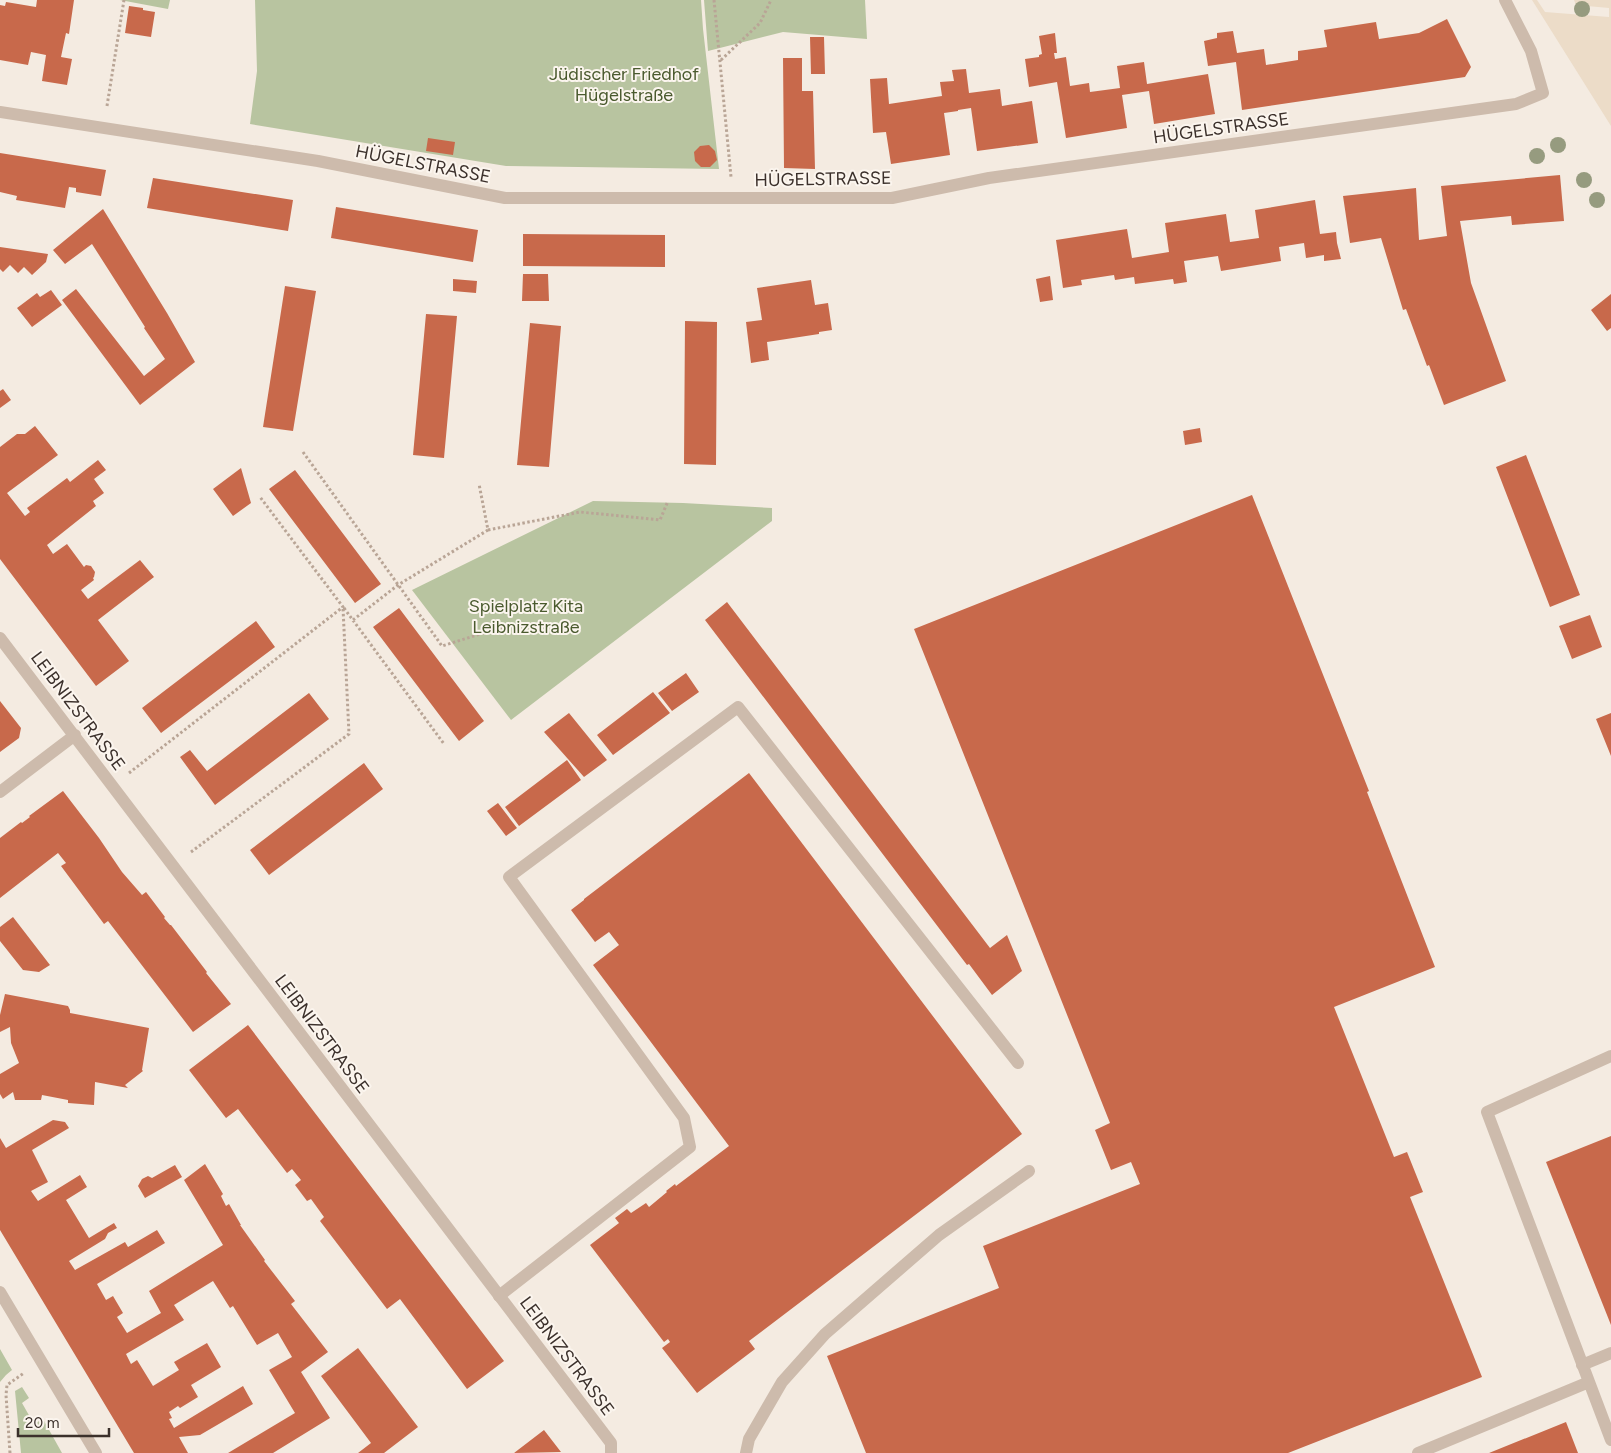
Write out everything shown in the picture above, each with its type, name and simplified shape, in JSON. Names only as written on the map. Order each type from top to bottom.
[{"type":"street","name":"HÜGELSTRASSE","points":[[0,112],[318,161],[506,198],[892,198],[989,178],[1516,104],[1543,93],[1531,51],[1504,0]]},
{"type":"street","name":"LEIBNIZSTRASSE","points":[[0,638],[611,1443],[611,1453]]},
{"type":"street","points":[[499,1296],[690,1146],[684,1118],[509,877],[738,707],[1018,1063]]},
{"type":"street","points":[[0,792],[74,735]]},
{"type":"street","points":[[1611,1056],[1487,1112],[1611,1440]]},
{"type":"street","points":[[746,1453],[749,1439],[782,1382],[825,1334],[939,1235],[1029,1171]]},
{"type":"street","points":[[0,1292],[96,1453]]},
{"type":"street","points":[[1582,1365],[1611,1353]]},
{"type":"street","points":[[1418,1453],[1589,1382]]},
{"type":"path","points":[[104,129],[124,0]]},
{"type":"path","points":[[714,0],[732,198]]},
{"type":"path","points":[[720,60],[760,23],[771,0]]},
{"type":"path","points":[[304,452],[442,646],[506,626]]},
{"type":"path","points":[[479,484],[488,530]]},
{"type":"path","points":[[260,497],[444,744]]},
{"type":"path","points":[[353,620],[398,585],[488,530],[580,512],[660,520],[668,501]]},
{"type":"path","points":[[112,785],[343,607]]},
{"type":"path","points":[[173,866],[349,734],[343,607]]},
{"type":"path","points":[[10,1453],[7,1385],[42,1362]]},
{"type":"green space","points":[[120,0],[170,0],[168,9]]},
{"type":"green space","name":"Jüdischer Friedhof Hügelstraße","points":[[255,0],[701,0],[719,169],[506,166],[250,124],[257,71]]},
{"type":"green space","points":[[704,0],[865,0],[867,39],[783,32],[708,51]]},
{"type":"green space","name":"Spielplatz Kita Leibnizstraße","points":[[593,501],[683,503],[772,508],[772,521],[511,720],[412,590]]},
{"type":"green space","points":[[0,1349],[12,1370],[0,1382]]},
{"type":"green space","points":[[22,1387],[29,1398],[22,1403],[34,1424],[43,1419],[62,1453],[21,1453],[15,1391]]},
{"type":"shaded area","points":[[1532,0],[1537,0],[1545,12],[1609,17],[1609,8],[1576,5],[1574,0],[1611,0],[1611,126]]},
{"type":"building","points":[[37,0],[74,0],[69,34],[66,33],[61,57],[72,59],[67,85],[42,81],[46,55],[31,52],[28,65],[0,60],[0,5],[5,6],[6,2],[36,7]]},
{"type":"building","points":[[129,6],[155,12],[151,37],[125,33]]},
{"type":"building","points":[[1447,19],[1471,67],[1465,77],[1242,110],[1236,62],[1208,66],[1204,41],[1217,38],[1217,33],[1233,31],[1237,53],[1264,49],[1266,65],[1298,60],[1298,51],[1327,47],[1324,30],[1376,22],[1379,39],[1419,33]]},
{"type":"building","points":[[1055,33],[1057,53],[1054,53],[1055,59],[1066,57],[1070,86],[1089,83],[1090,92],[1120,88],[1117,66],[1144,62],[1147,84],[1208,74],[1215,114],[1154,124],[1149,91],[1122,95],[1127,128],[1066,138],[1057,82],[1029,87],[1025,59],[1039,57],[1042,54],[1039,36]]},
{"type":"building","points":[[810,37],[824,37],[825,74],[811,74]]},
{"type":"building","points":[[783,58],[802,58],[802,91],[813,91],[815,169],[784,168]]},
{"type":"building","points":[[966,69],[969,93],[1000,89],[1002,106],[1032,101],[1038,143],[977,151],[971,108],[944,113],[950,155],[891,164],[886,132],[873,133],[870,79],[887,78],[889,104],[942,96],[940,82],[954,81],[952,70]]},
{"type":"building","points":[[428,138],[455,142],[453,155],[426,151]]},
{"type":"building","points":[[709,145],[715,151],[717,160],[710,167],[701,167],[695,161],[694,152],[700,146]]},
{"type":"building","points":[[0,153],[106,170],[101,196],[76,192],[76,188],[69,187],[65,208],[16,200],[17,196],[0,192]]},
{"type":"building","points":[[1560,175],[1564,221],[1512,225],[1511,216],[1460,221],[1471,283],[1506,381],[1444,405],[1406,309],[1403,310],[1381,238],[1350,243],[1343,196],[1416,188],[1419,240],[1447,236],[1441,186]]},
{"type":"building","points":[[153,178],[293,200],[288,231],[147,208]]},
{"type":"building","points":[[1315,200],[1320,234],[1336,232],[1341,259],[1324,261],[1324,255],[1306,258],[1304,243],[1279,247],[1281,261],[1221,271],[1218,256],[1184,261],[1187,282],[1174,284],[1173,279],[1135,284],[1134,277],[1115,280],[1114,275],[1081,280],[1082,285],[1063,288],[1056,240],[1127,229],[1132,258],[1169,252],[1165,223],[1226,214],[1230,242],[1259,238],[1255,210]]},
{"type":"building","points":[[336,207],[478,230],[473,262],[331,238]]},
{"type":"building","points":[[103,209],[195,362],[140,405],[62,300],[76,289],[144,376],[165,359],[92,244],[65,264],[53,250]]},
{"type":"building","points":[[523,234],[665,235],[665,267],[523,266]]},
{"type":"building","points":[[0,247],[48,254],[46,262],[32,275],[24,267],[18,273],[10,265],[3,272],[0,269]]},
{"type":"building","points":[[523,274],[548,274],[549,301],[522,301]]},
{"type":"building","points":[[1050,276],[1053,300],[1040,302],[1036,279]]},
{"type":"building","points":[[453,279],[477,281],[476,293],[453,291]]},
{"type":"building","points":[[811,280],[815,305],[828,303],[832,330],[819,332],[819,334],[767,342],[769,360],[751,363],[746,322],[762,320],[757,288]]},
{"type":"building","points":[[285,286],[316,291],[293,431],[263,427]]},
{"type":"building","points":[[51,290],[62,305],[32,327],[17,308],[37,293],[40,297]]},
{"type":"building","points":[[1611,294],[1611,328],[1607,331],[1591,310]]},
{"type":"building","points":[[426,314],[457,316],[444,458],[413,455]]},
{"type":"building","points":[[685,321],[717,322],[716,465],[684,464]]},
{"type":"building","points":[[530,323],[561,326],[549,467],[517,465]]},
{"type":"building","points":[[3,389],[11,400],[0,408],[0,391]]},
{"type":"building","points":[[35,426],[58,455],[7,493],[25,516],[30,512],[27,508],[67,478],[70,482],[98,460],[106,470],[94,479],[104,493],[93,501],[96,506],[47,545],[53,554],[67,544],[84,567],[86,565],[91,566],[95,572],[94,580],[81,590],[88,599],[140,560],[154,577],[98,620],[129,661],[96,686],[0,559],[0,447],[17,434],[25,434]]},
{"type":"building","points":[[1200,428],[1202,442],[1185,445],[1183,431]]},
{"type":"building","points":[[1526,455],[1580,595],[1550,607],[1496,467]]},
{"type":"building","points":[[241,468],[251,503],[233,516],[213,489]]},
{"type":"building","points":[[295,470],[381,584],[355,603],[269,489]]},
{"type":"building","points":[[1252,495],[1369,791],[1367,792],[1435,967],[1334,1007],[1394,1157],[1407,1152],[1423,1192],[1410,1197],[1482,1377],[1288,1453],[866,1453],[827,1356],[999,1288],[983,1246],[1140,1184],[1131,1162],[1111,1170],[1095,1130],[1110,1123],[914,629]]},
{"type":"building","points":[[727,602],[990,948],[1007,935],[1022,971],[992,995],[969,964],[967,965],[705,620]]},
{"type":"building","points":[[399,608],[484,721],[459,741],[373,627]]},
{"type":"building","points":[[1590,615],[1602,647],[1572,659],[1559,626]]},
{"type":"building","points":[[256,621],[275,647],[161,733],[142,708]]},
{"type":"building","points":[[686,673],[699,692],[672,711],[658,693]]},
{"type":"building","points":[[653,692],[670,713],[613,755],[597,735]]},
{"type":"building","points":[[309,693],[329,719],[215,805],[180,757],[190,750],[207,771]]},
{"type":"building","points":[[0,701],[21,728],[19,738],[0,752]]},
{"type":"building","points":[[569,713],[607,760],[584,777],[544,732]]},
{"type":"building","points":[[1611,713],[1611,756],[1596,719]]},
{"type":"building","points":[[567,760],[581,780],[519,826],[505,807]]},
{"type":"building","points":[[364,763],[383,789],[269,875],[250,850]]},
{"type":"building","points":[[749,773],[1022,1134],[749,1341],[755,1349],[697,1393],[662,1348],[670,1342],[668,1339],[664,1342],[590,1245],[619,1223],[615,1218],[627,1209],[631,1213],[646,1203],[649,1207],[675,1184],[676,1186],[729,1146],[593,965],[619,945],[609,932],[595,942],[571,910]]},
{"type":"building","points":[[63,791],[122,872],[142,895],[146,892],[231,1004],[193,1032],[108,921],[104,924],[61,866],[66,863],[58,853],[0,898],[0,838]]},
{"type":"building","points":[[498,803],[517,828],[506,836],[487,811]]},
{"type":"building","points":[[13,917],[50,965],[39,972],[23,970],[0,941],[0,927]]},
{"type":"building","points":[[5,994],[68,1006],[70,1013],[149,1028],[143,1071],[125,1085],[128,1088],[95,1082],[94,1105],[68,1103],[68,1100],[42,1095],[41,1100],[15,1100],[13,1092],[3,1099],[0,1094],[0,1074],[19,1063],[11,1043],[10,1027],[0,1032],[0,1015]]},
{"type":"building","points":[[248,1025],[504,1361],[467,1389],[400,1299],[387,1309],[320,1221],[324,1217],[311,1199],[307,1201],[295,1185],[301,1180],[292,1169],[287,1173],[238,1109],[226,1118],[189,1070]]},
{"type":"building","points":[[53,1120],[65,1122],[69,1128],[32,1150],[48,1182],[31,1191],[38,1201],[80,1175],[87,1187],[66,1200],[89,1238],[114,1223],[117,1228],[108,1233],[105,1239],[69,1261],[75,1270],[125,1242],[128,1247],[157,1230],[165,1243],[97,1284],[106,1300],[113,1296],[123,1313],[117,1317],[127,1333],[161,1313],[149,1291],[223,1245],[184,1180],[205,1164],[223,1194],[221,1196],[226,1206],[229,1204],[240,1225],[264,1261],[295,1301],[291,1304],[328,1352],[301,1372],[330,1418],[273,1453],[228,1453],[295,1413],[269,1370],[292,1357],[278,1333],[257,1345],[233,1306],[230,1308],[213,1281],[174,1305],[184,1320],[126,1354],[131,1364],[137,1360],[153,1386],[179,1370],[174,1362],[207,1343],[221,1367],[191,1385],[198,1397],[180,1408],[178,1406],[169,1412],[172,1418],[169,1419],[174,1428],[243,1386],[253,1404],[200,1435],[179,1437],[188,1453],[134,1453],[0,1230],[0,1138],[6,1148]]},
{"type":"building","points":[[1611,1136],[1611,1325],[1546,1162]]},
{"type":"building","points":[[175,1165],[182,1177],[145,1198],[138,1186],[142,1179],[148,1176],[152,1178]]},
{"type":"building","points":[[358,1348],[418,1427],[384,1453],[358,1453],[371,1443],[321,1376]]},
{"type":"building","points":[[1566,1422],[1578,1453],[1489,1453]]},
{"type":"building","points":[[544,1430],[561,1452],[514,1453]]}]
